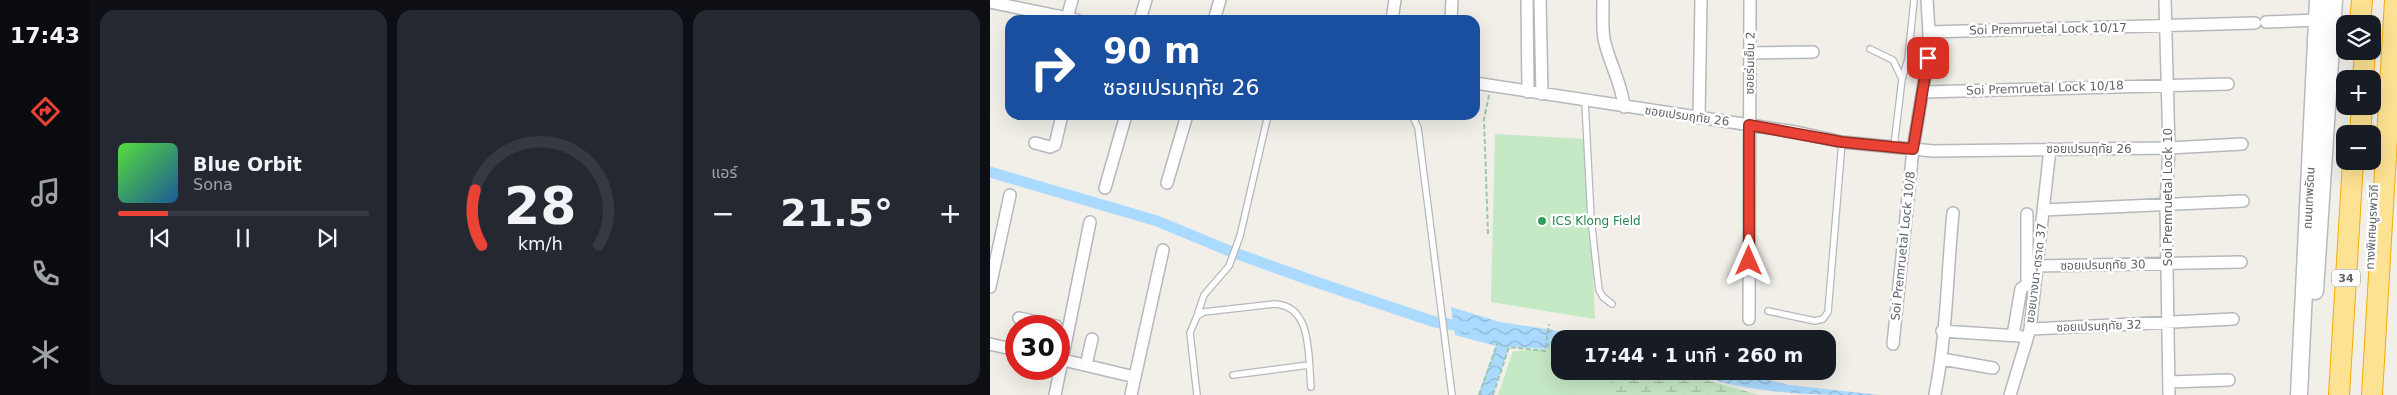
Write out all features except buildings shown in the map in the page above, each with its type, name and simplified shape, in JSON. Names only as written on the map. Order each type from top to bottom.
[{"type":"highway","points":[[2361,15],[2362,0]]},
{"type":"highway","points":[[2367,15],[2368,0]]},
{"type":"highway","name":"ทางพิเศษบูรพาวิถี","points":[[2362,395],[2385,0]]},
{"type":"highway","points":[[2372,395],[2395,0]]},
{"type":"highway","points":[[2382,395],[2397,148]]},
{"type":"highway","name":"34","points":[[2339,395],[2352,170]]},
{"type":"highway","name":"ทางพิเศษบูรพาวิถี","points":[[2345,395],[2358,170]]},
{"type":"main road","points":[[2299,395],[2300,377],[2315,290],[2325,22],[2318,0]]},
{"type":"main road","points":[[2325,22],[2334,0]]},
{"type":"street","points":[[1072,0],[1072,15]]},
{"type":"street","points":[[1142,15],[1146,0]]},
{"type":"street","points":[[1216,15],[1220,0]]},
{"type":"street","points":[[1393,15],[1395,0]]},
{"type":"street","points":[[1451,15],[1452,0]]},
{"type":"street","points":[[1528,92],[1527,0],[1540,1],[1542,94]]},
{"type":"street","points":[[1603,0],[1604,38],[1610,62],[1623,91],[1624,107]]},
{"type":"street","points":[[1699,118],[1701,0]]},
{"type":"street","name":"ซอยร่มเย็น 2","points":[[1749,319],[1750,0]]},
{"type":"street","name":"Soi Premruetal Lock 10/8","points":[[1893,344],[1913,149],[1924,92],[1929,32],[1927,0]]},
{"type":"street","name":"Soi Premruetal Lock 10","points":[[2165,0],[2168,148],[2166,206],[2169,395]]},
{"type":"street","points":[[993,2],[1034,15]]},
{"type":"street","name":"Soi Premruetal Lock 10/17","points":[[1929,32],[2260,22],[2325,22]]},
{"type":"street","points":[[1750,53],[1814,52]]},
{"type":"street","name":"ซอยเปรมฤทัย 26","points":[[1480,84],[1584,102],[1749,125],[1842,142],[1913,149],[1948,151],[2168,148],[2242,144]]},
{"type":"street","name":"Soi Premruetal Lock 10/18","points":[[1924,92],[2228,84]]},
{"type":"street","points":[[1035,143],[1050,147],[1054,145],[1061,120]]},
{"type":"street","points":[[1105,188],[1125,120]]},
{"type":"street","points":[[1167,183],[1186,120]]},
{"type":"street","name":"ซอยบางนา-ตราด 37","points":[[2010,395],[2028,334],[2038,266],[2050,149]]},
{"type":"street","points":[[990,287],[1010,195]]},
{"type":"street","points":[[2043,210],[2166,206],[2243,201]]},
{"type":"street","points":[[1936,394],[1942,359],[1942,331],[1952,213]]},
{"type":"street","points":[[2013,335],[2021,289],[2027,284],[2027,214]]},
{"type":"street","points":[[1064,315],[1090,222]]},
{"type":"street","points":[[1131,395],[1163,250]]},
{"type":"street","name":"ซอยเปรมฤทัย 30","points":[[2038,266],[2241,262]]},
{"type":"street","name":"ซอยเปรมฤทัย 32","points":[[1942,331],[2013,335],[2233,319]]},
{"type":"street","points":[[1086,365],[1092,339]]},
{"type":"street","points":[[990,344],[1005,347]]},
{"type":"street","points":[[1942,359],[1993,368]]},
{"type":"street","points":[[1070,361],[1135,377]]},
{"type":"street","points":[[1055,395],[1058,380]]},
{"type":"street","points":[[2169,382],[2229,380]]},
{"type":"lane","points":[[1894,146],[1902,79],[1908,59],[1914,0]]},
{"type":"lane","points":[[1870,49],[1893,60],[1902,79]]},
{"type":"lane","points":[[1584,102],[1591,218],[1599,290],[1603,297],[1612,304]]},
{"type":"lane","points":[[1196,395],[1190,333],[1204,295],[1229,266],[1240,236],[1267,120]]},
{"type":"lane","points":[[1414,120],[1418,128],[1452,395]]},
{"type":"lane","points":[[1768,311],[1816,321],[1823,319],[1828,312],[1842,142]]},
{"type":"lane","points":[[1197,316],[1204,312],[1284,304],[1292,308],[1303,322],[1311,387]]},
{"type":"lane","points":[[1233,375],[1308,365]]},
{"type":"path","points":[[1488,234],[1484,120],[1491,86]]},
{"type":"path","points":[[1493,395],[1509,347],[1545,351],[1549,324]]},
{"type":"path","points":[[1479,395],[1498,342]]},
{"type":"green space","name":"ICS Klong Field","points":[[1495,134],[1587,139],[1595,319],[1491,302]]},
{"type":"green space","points":[[1551,342],[1551,380],[1611,380],[1612,390],[1627,395],[1498,395],[1513,351],[1548,349]]},
{"type":"green space","points":[[1611,380],[1707,380],[1759,395],[1627,395],[1612,391]]},
{"type":"water","points":[[1451,307],[1500,322],[1553,330],[1551,330],[1549,349],[1509,347],[1493,395],[1478,395],[1496,346],[1455,335]]},
{"type":"water","points":[[1714,380],[1768,380],[1789,385],[1880,395],[1807,394],[1733,385]]},
{"type":"waterway","points":[[990,172],[1157,221],[1232,252],[1435,322],[1468,327]]},
{"type":"place","name":"ICS Klong Field","points":[[1542,221]]},
{"type":"route","points":[[1749,261],[1749,125],[1796,132],[1842,142],[1913,149],[1924,92],[1928,58]]}]
